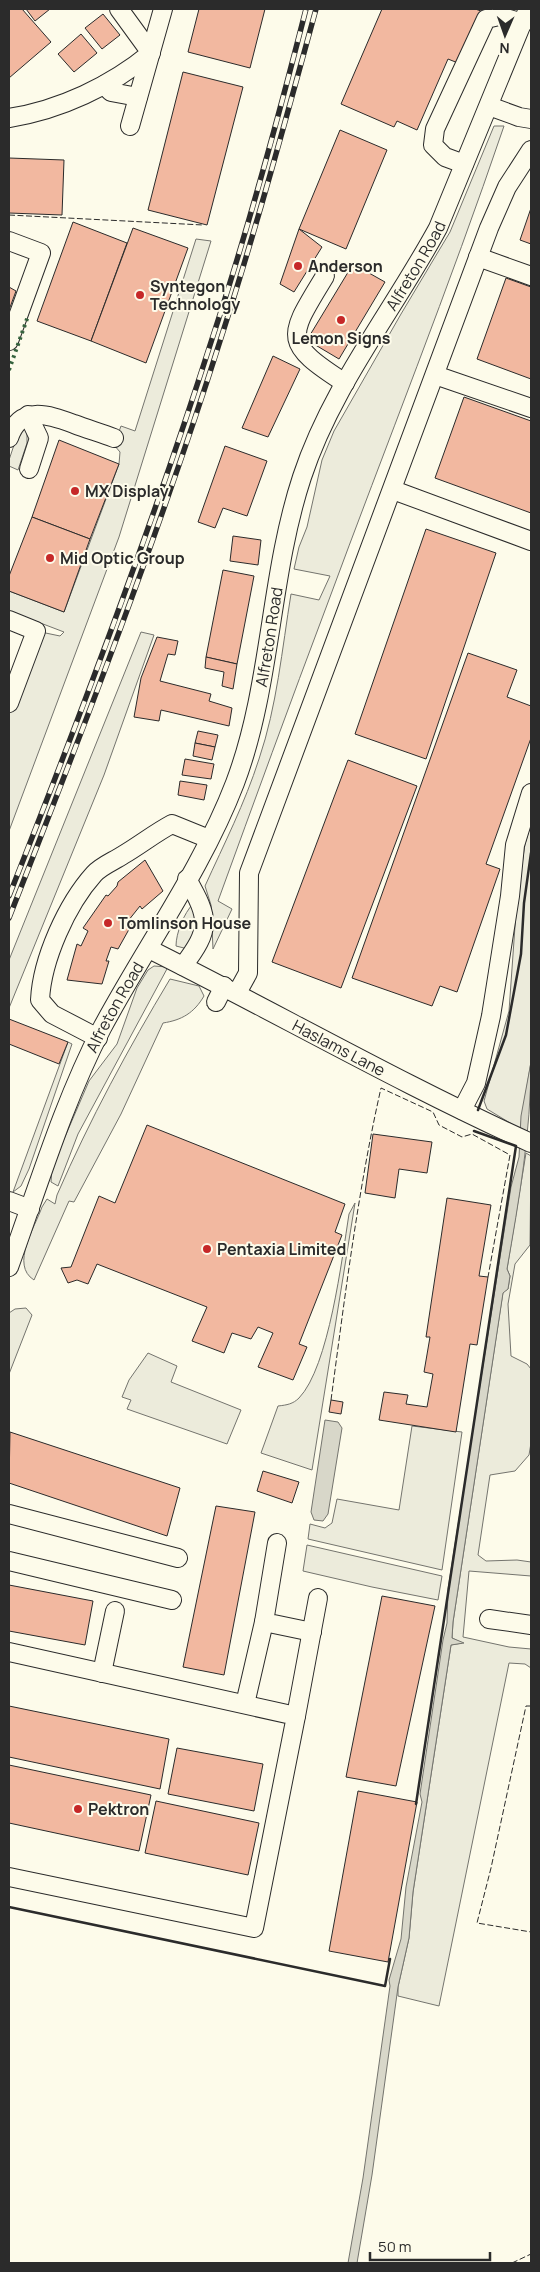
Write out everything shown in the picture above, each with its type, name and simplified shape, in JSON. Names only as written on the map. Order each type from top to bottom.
[{"type":"street","points":[[118,9],[151,53]]},
{"type":"street","points":[[130,126],[163,9]]},
{"type":"street","points":[[464,164],[437,151],[432,145],[435,129],[486,19],[499,16],[526,16]]},
{"type":"street","name":"Alfreton Road","points":[[9,1267],[73,1093],[98,1038],[209,839],[235,784],[250,740],[257,706],[282,549],[314,442],[357,360],[420,261],[438,228],[526,16]]},
{"type":"street","points":[[9,118],[75,99],[104,85],[151,53]]},
{"type":"street","points":[[104,85],[111,92],[138,97]]},
{"type":"street","points":[[489,106],[519,117],[531,119]]},
{"type":"street","points":[[216,1002],[248,973],[249,873],[436,375],[478,257],[508,187],[531,150]]},
{"type":"street","points":[[9,241],[41,253],[9,341]]},
{"type":"street","points":[[478,257],[531,276]]},
{"type":"street","points":[[325,276],[302,314],[296,334],[305,356],[345,383]]},
{"type":"street","points":[[436,375],[531,408]]},
{"type":"street","points":[[9,438],[20,420],[28,415],[48,414],[114,438]]},
{"type":"street","points":[[28,415],[39,438],[29,469]]},
{"type":"street","points":[[393,490],[531,541]]},
{"type":"street","points":[[9,620],[36,631],[9,703]]},
{"type":"street","points":[[462,1110],[476,1083],[491,1016],[510,896],[515,845],[531,793]]},
{"type":"street","points":[[98,1038],[52,1014],[40,1000],[47,964],[62,924],[95,873],[172,824],[209,839]]},
{"type":"street","points":[[183,966],[204,933],[204,918],[197,896],[187,879]]},
{"type":"street","name":"Haslams Lane","points":[[149,949],[462,1110],[531,1143]]},
{"type":"street","points":[[9,1201],[30,1209]]},
{"type":"street","points":[[9,1514],[178,1558]]},
{"type":"street","points":[[245,1704],[264,1622],[277,1543]]},
{"type":"street","points":[[9,1561],[172,1600]]},
{"type":"street","points":[[9,1878],[254,1928],[318,1598]]},
{"type":"street","points":[[102,1673],[116,1611]]},
{"type":"street","points":[[489,1619],[531,1625]]},
{"type":"street","points":[[264,1622],[312,1632]]},
{"type":"street","points":[[9,1652],[296,1716]]},
{"type":"shaded area","points":[[494,126],[504,126],[483,187],[218,901],[232,909],[213,949],[211,905],[205,886],[247,792],[265,739],[278,677],[291,594],[319,600],[330,576],[294,569],[299,547],[307,527],[322,460],[334,431],[450,232]]},
{"type":"shaded area","points":[[196,239],[211,241],[119,537],[9,831],[9,707],[36,631],[60,636],[64,632],[9,611],[9,591],[64,612],[119,464],[120,452],[114,445],[121,426],[135,431]]},
{"type":"shaded area","points":[[24,428],[27,432],[27,443],[18,470],[9,466],[9,460],[19,430]]},
{"type":"shaded area","points":[[141,632],[154,635],[104,775],[9,1008],[9,960]]},
{"type":"shaded area","points":[[531,824],[531,1062],[520,1129],[487,1109],[484,1101],[509,1011],[517,898],[525,844]]},
{"type":"shaded area","points":[[193,904],[200,923],[188,949],[176,946],[181,924]]},
{"type":"shaded area","points":[[154,966],[168,967],[78,1134],[58,1186],[51,1182],[52,1167],[89,1081],[117,1044],[137,988],[148,970]]},
{"type":"shaded area","points":[[170,979],[199,986],[204,996],[187,1015],[163,1023],[121,1114],[74,1202],[69,1201],[34,1280],[27,1273],[24,1265],[24,1256],[26,1245],[42,1207],[47,1199],[55,1204],[57,1195],[96,1112],[124,1058]]},
{"type":"shaded area","points":[[68,1042],[72,1044],[29,1169],[21,1186],[13,1192]]},
{"type":"shaded area","points":[[531,1062],[527,1140],[507,1269],[510,1276],[508,1289],[503,1293],[453,1622],[452,1638],[464,1643],[451,1645],[413,1892],[409,1938],[398,1987],[372,2175],[357,2263],[348,2263],[363,2178],[390,1986],[389,1980],[401,1939],[406,1887],[422,1802],[420,1794],[447,1623],[448,1589],[511,1187],[519,1157],[521,1116]]},
{"type":"shaded area","points":[[526,1153],[531,1156],[530,1245],[515,1264],[508,1304],[511,1356],[527,1364],[531,1369],[531,1443],[529,1455],[515,1471],[490,1475],[478,1555],[486,1561],[517,1560],[531,1562],[531,1576],[469,1571],[463,1637],[509,1647],[531,1649],[531,1668],[525,1664],[509,1663],[439,2006],[398,1996],[398,1987],[409,1938],[413,1892],[451,1645],[462,1643],[452,1638],[453,1622],[503,1292],[508,1289],[510,1276],[507,1269]]},
{"type":"shaded area","points":[[355,1203],[312,1470],[261,1453],[278,1406],[290,1404],[299,1398],[309,1383],[318,1362],[333,1311],[349,1214]]},
{"type":"shaded area","points":[[26,1308],[32,1315],[9,1374],[9,1313],[15,1309]]},
{"type":"shaded area","points":[[148,1353],[177,1366],[171,1382],[241,1410],[227,1444],[127,1409],[131,1400],[122,1397],[129,1380]]},
{"type":"shaded area","points":[[325,1420],[338,1422],[342,1428],[328,1514],[323,1521],[314,1520],[311,1512]]},
{"type":"shaded area","points":[[412,1426],[462,1432],[442,1570],[308,1539],[310,1524],[325,1528],[332,1523],[337,1499],[399,1510]]},
{"type":"shaded area","points":[[307,1545],[442,1576],[438,1600],[303,1571]]},
{"type":"building","points":[[9,9],[22,9],[51,42],[9,78]]},
{"type":"building","points":[[26,9],[50,9],[35,21]]},
{"type":"building","points":[[199,9],[265,9],[250,68],[188,52]]},
{"type":"building","points":[[382,9],[475,9],[481,11],[458,63],[448,59],[417,130],[397,121],[394,127],[341,104]]},
{"type":"building","points":[[103,14],[120,35],[102,49],[85,28]]},
{"type":"building","points":[[81,34],[97,53],[74,72],[58,54]]},
{"type":"building","points":[[183,72],[243,87],[207,225],[148,210]]},
{"type":"building","points":[[340,130],[387,150],[346,249],[299,229]]},
{"type":"building","points":[[9,158],[64,160],[62,215],[9,213]]},
{"type":"building","points":[[531,208],[531,244],[520,240]]},
{"type":"building","points":[[73,222],[127,243],[91,341],[37,321]]},
{"type":"building","name":"Syntegon Technology","points":[[133,228],[188,248],[146,363],[91,341]]},
{"type":"building","name":"Anderson","points":[[299,229],[322,247],[294,292],[280,284]]},
{"type":"building","name":"Lemon Signs","points":[[353,264],[385,282],[339,359],[307,340]]},
{"type":"building","points":[[506,278],[531,287],[531,379],[477,359]]},
{"type":"building","points":[[9,287],[16,291],[9,310]]},
{"type":"building","points":[[273,356],[300,369],[268,437],[242,428]]},
{"type":"building","points":[[464,397],[531,421],[531,513],[435,478]]},
{"type":"building","name":"MX Display","points":[[59,440],[119,464],[90,539],[32,517]]},
{"type":"building","points":[[225,446],[267,461],[247,516],[223,508],[215,528],[198,522]]},
{"type":"building","name":"Mid Optic Group","points":[[32,517],[90,539],[64,612],[9,591],[9,576]]},
{"type":"building","points":[[426,529],[496,553],[426,759],[355,734]]},
{"type":"building","points":[[233,536],[261,540],[258,565],[230,561]]},
{"type":"building","points":[[223,570],[254,576],[237,664],[206,657]]},
{"type":"building","points":[[157,637],[178,641],[175,655],[168,654],[160,681],[211,694],[209,701],[232,708],[229,726],[161,710],[159,721],[134,717],[141,678]]},
{"type":"building","points":[[468,653],[517,670],[507,697],[531,706],[531,738],[486,864],[500,869],[457,992],[440,986],[432,1006],[352,978]]},
{"type":"building","points":[[206,657],[237,664],[233,689],[222,686],[224,672],[205,668]]},
{"type":"building","points":[[198,731],[218,735],[215,747],[195,743]]},
{"type":"building","points":[[195,743],[215,747],[212,760],[193,756]]},
{"type":"building","points":[[185,759],[214,764],[211,779],[182,775]]},
{"type":"building","points":[[348,760],[417,786],[341,988],[272,962]]},
{"type":"building","points":[[180,781],[207,785],[204,800],[178,795]]},
{"type":"building","name":"Tomlinson House","points":[[145,860],[163,891],[142,909],[140,906],[128,921],[132,924],[118,949],[111,947],[106,961],[109,961],[102,984],[67,980],[77,944],[81,946],[88,931],[83,928],[106,895],[108,896],[117,886],[118,882]]},
{"type":"building","points":[[9,1019],[68,1042],[59,1064],[9,1044]]},
{"type":"building","name":"Pentaxia Limited","points":[[147,1125],[345,1204],[335,1232],[342,1235],[299,1344],[307,1347],[293,1380],[258,1367],[273,1333],[258,1327],[251,1339],[232,1333],[224,1353],[192,1341],[207,1307],[97,1264],[88,1284],[77,1280],[68,1283],[61,1268],[71,1267],[99,1196],[115,1203]]},
{"type":"building","points":[[373,1134],[432,1142],[427,1173],[399,1169],[395,1198],[365,1193]]},
{"type":"building","points":[[447,1198],[491,1205],[479,1276],[488,1277],[477,1345],[470,1344],[456,1432],[379,1420],[384,1392],[408,1395],[406,1404],[427,1407],[433,1374],[424,1372],[430,1337],[426,1337]]},
{"type":"building","points":[[331,1400],[343,1402],[341,1414],[329,1412]]},
{"type":"building","points":[[10,1432],[180,1488],[167,1536],[9,1483]]},
{"type":"building","points":[[263,1471],[299,1482],[292,1503],[257,1491]]},
{"type":"building","points":[[216,1506],[255,1512],[224,1675],[183,1667]]},
{"type":"building","points":[[9,1585],[93,1601],[85,1645],[9,1631]]},
{"type":"building","points":[[382,1596],[435,1606],[396,1786],[346,1777]]},
{"type":"building","points":[[9,1706],[169,1739],[160,1789],[9,1757]]},
{"type":"building","points":[[177,1748],[263,1764],[254,1811],[168,1794]]},
{"type":"building","name":"Pektron","points":[[9,1765],[151,1795],[139,1851],[9,1823]]},
{"type":"building","points":[[358,1791],[417,1802],[388,1962],[329,1951]]},
{"type":"building","points":[[156,1801],[259,1823],[248,1875],[145,1853]]},
{"type":"railway","points":[[9,896],[115,619],[189,409],[250,216],[306,9]]},
{"type":"railway","points":[[9,918],[120,630],[197,411],[259,215],[316,9]]},
{"type":"hedge","points":[[9,370],[28,316]]},
{"type":"fence","points":[[9,215],[203,225]]},
{"type":"fence","points":[[331,1400],[359,1204],[381,1088],[433,1112],[439,1125],[462,1137],[472,1134],[510,1155],[488,1277]]},
{"type":"fence","points":[[531,1706],[526,1706],[491,1868],[477,1923],[531,1932]]},
{"type":"fence","points":[[512,2263],[531,2254]]},
{"type":"wall","points":[[478,1110],[506,1035],[521,954],[524,903],[531,853]]},
{"type":"wall","points":[[416,1804],[516,1146],[474,1131]]},
{"type":"wall","points":[[9,1907],[385,1986],[390,1959]]},
{"type":"place","name":"Anderson","points":[[298,266]]},
{"type":"place","name":"Syntegon Technology","points":[[140,295]]},
{"type":"place","name":"Lemon Signs","points":[[341,320]]},
{"type":"place","name":"MX Display","points":[[75,491]]},
{"type":"place","name":"Mid Optic Group","points":[[50,558]]},
{"type":"place","name":"Tomlinson House","points":[[108,923]]},
{"type":"place","name":"Pentaxia Limited","points":[[207,1249]]},
{"type":"place","name":"Pektron","points":[[78,1809]]}]
